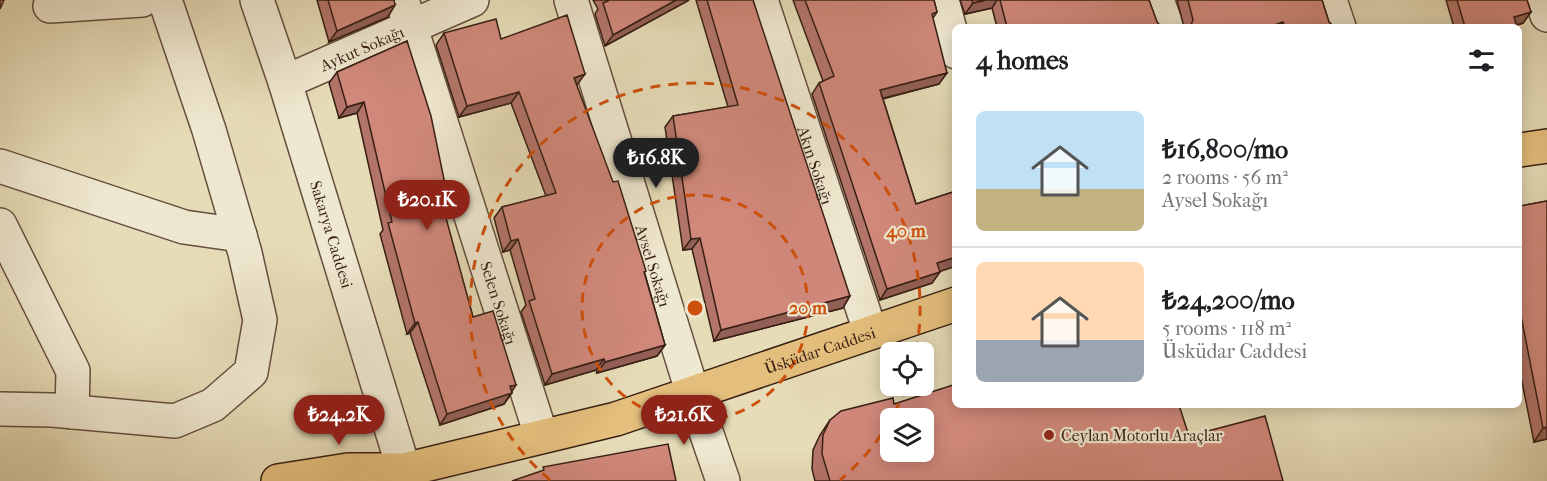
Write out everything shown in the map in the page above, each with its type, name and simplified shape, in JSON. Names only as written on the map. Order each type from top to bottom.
[{"type":"main road","points":[[1522,150],[1547,146]]},
{"type":"main road","name":"Üsküdar Caddesi","points":[[278,481],[348,470],[394,476],[541,435],[616,419],[952,305]]},
{"type":"street","points":[[50,6],[142,0]]},
{"type":"street","points":[[0,409],[72,412],[175,421],[213,405],[251,372],[260,320],[240,235],[209,130],[165,0]]},
{"type":"street","name":"Sakarya Caddesi","points":[[257,0],[285,82],[394,476]]},
{"type":"street","name":"Aykut Sokağı","points":[[285,82],[406,13],[472,0]]},
{"type":"street","name":"Aysel Sokağı","points":[[571,0],[693,394],[723,481]]},
{"type":"street","name":"Akın Sokağı","points":[[761,0],[870,332]]},
{"type":"street","points":[[942,0],[952,37]]},
{"type":"street","points":[[1157,0],[1166,24]]},
{"type":"street","points":[[1330,0],[1338,24]]},
{"type":"street","points":[[1542,0],[1547,15]]},
{"type":"street","name":"Selen Sokağı","points":[[406,13],[541,435]]},
{"type":"street","points":[[0,165],[184,227],[240,235]]},
{"type":"street","points":[[0,225],[73,371],[72,412]]},
{"type":"building","points":[[328,0],[394,0],[395,5],[337,31]]},
{"type":"building","points":[[607,0],[676,0],[613,35],[603,3]]},
{"type":"building","points":[[707,0],[753,0],[850,296],[721,330],[700,238],[691,239],[673,116],[738,105]]},
{"type":"building","points":[[805,0],[934,0],[937,12],[932,14],[947,73],[880,90],[916,204],[952,192],[952,258],[937,263],[940,272],[887,289],[819,83],[834,76]]},
{"type":"building","points":[[1000,0],[1149,0],[1159,24],[1006,24]]},
{"type":"building","points":[[1188,0],[1322,0],[1331,24],[1284,24],[1283,22],[1277,24],[1191,24],[1193,20]]},
{"type":"building","points":[[1457,0],[1527,0],[1531,12],[1514,17],[1516,24],[1464,24]]},
{"type":"building","points":[[567,15],[585,74],[574,78],[613,182],[618,181],[646,271],[644,272],[665,345],[552,374],[529,301],[535,299],[518,239],[511,241],[502,207],[556,193],[519,92],[467,106],[444,33],[496,19],[501,39]]},
{"type":"building","points":[[407,41],[431,116],[447,194],[440,196],[473,317],[493,311],[516,385],[510,386],[512,393],[447,414],[418,322],[415,323],[388,223],[392,222],[364,102],[347,107],[337,72]]},
{"type":"building","points":[[1547,201],[1547,427],[1543,428],[1522,321],[1522,206]]},
{"type":"building","name":"Ceylan Motorlu Araçlar","points":[[952,385],[952,408],[1180,408],[1189,436],[1265,416],[1283,481],[830,481],[822,454],[823,435],[830,420],[841,411],[893,398],[894,404],[919,396],[934,396],[934,391]]},
{"type":"building","points":[[668,444],[676,481],[512,481],[544,470],[543,467]]},
{"type":"place","name":"Ceylan Motorlu Araçlar","points":[[1049,435]]}]
